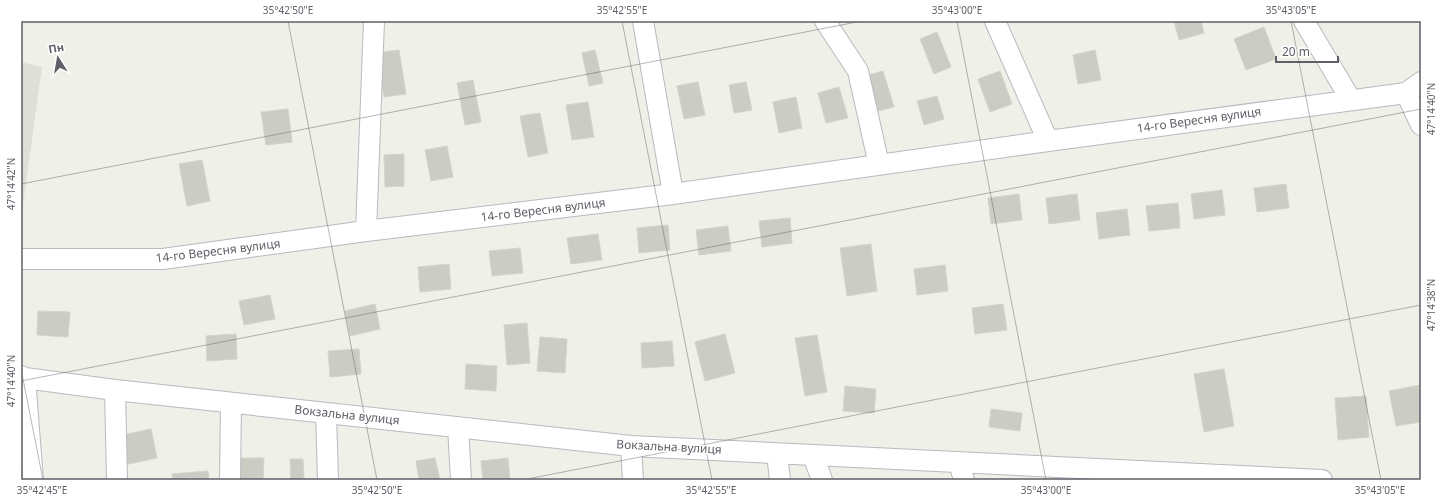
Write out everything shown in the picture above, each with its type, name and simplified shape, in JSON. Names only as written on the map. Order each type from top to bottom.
[{"type":"street","points":[[366,231],[374,21]]},
{"type":"street","points":[[643,21],[673,194]]},
{"type":"street","points":[[825,21],[858,71],[879,165]]},
{"type":"street","points":[[995,21],[1048,141]]},
{"type":"street","points":[[1304,21],[1351,100]]},
{"type":"street","points":[[1414,87],[1421,125]]},
{"type":"street","name":"14-го Вересня вулиця","points":[[21,259],[163,259],[366,231],[673,194],[1351,100],[1414,87]]},
{"type":"street","points":[[23,377],[33,480]]},
{"type":"street","name":"Вокзальна вулиця","points":[[23,377],[115,390],[631,446],[812,455],[962,471],[1322,480]]},
{"type":"street","points":[[115,390],[117,480]]},
{"type":"street","points":[[230,480],[231,403]]},
{"type":"street","points":[[326,413],[328,480]]},
{"type":"street","points":[[458,427],[461,480]]},
{"type":"street","points":[[631,446],[633,480]]},
{"type":"street","points":[[776,454],[780,480]]},
{"type":"street","points":[[812,455],[822,480]]},
{"type":"shaded area","points":[[21,62],[42,67],[21,219]]},
{"type":"building","points":[[1174,21],[1201,21],[1204,33],[1179,40]]},
{"type":"building","points":[[1264,27],[1276,59],[1246,70],[1234,39]]},
{"type":"building","points":[[937,32],[951,67],[934,74],[920,39]]},
{"type":"building","points":[[399,50],[406,94],[384,97],[376,53]]},
{"type":"building","points":[[595,50],[603,83],[589,86],[582,53]]},
{"type":"building","points":[[1095,50],[1101,80],[1078,84],[1073,55]]},
{"type":"building","points":[[883,71],[894,107],[878,111],[868,75]]},
{"type":"building","points":[[1000,71],[1012,104],[990,112],[978,79]]},
{"type":"building","points":[[473,80],[481,122],[465,125],[457,83]]},
{"type":"building","points":[[698,82],[705,115],[684,119],[677,86]]},
{"type":"building","points":[[746,82],[752,110],[734,113],[729,85]]},
{"type":"building","points":[[839,87],[848,118],[826,123],[818,93]]},
{"type":"building","points":[[937,96],[944,119],[924,125],[917,101]]},
{"type":"building","points":[[796,97],[802,128],[779,133],[773,102]]},
{"type":"building","points":[[588,102],[594,137],[572,140],[566,105]]},
{"type":"building","points":[[288,109],[292,142],[266,145],[261,112]]},
{"type":"building","points":[[540,113],[548,153],[528,157],[520,116]]},
{"type":"building","points":[[447,146],[453,177],[431,181],[425,150]]},
{"type":"building","points":[[404,154],[404,186],[385,187],[384,155]]},
{"type":"building","points":[[202,160],[210,201],[187,206],[179,164]]},
{"type":"building","points":[[1286,184],[1289,208],[1257,212],[1254,188]]},
{"type":"building","points":[[1222,190],[1225,215],[1194,219],[1191,194]]},
{"type":"building","points":[[1019,194],[1022,220],[991,224],[988,198]]},
{"type":"building","points":[[1077,194],[1080,220],[1049,224],[1046,198]]},
{"type":"building","points":[[1178,203],[1180,228],[1149,231],[1146,206]]},
{"type":"building","points":[[1127,209],[1130,235],[1099,239],[1096,213]]},
{"type":"building","points":[[790,218],[792,243],[762,247],[759,221]]},
{"type":"building","points":[[668,225],[670,250],[639,253],[637,228]]},
{"type":"building","points":[[728,226],[731,251],[699,255],[696,230]]},
{"type":"building","points":[[598,234],[602,260],[571,264],[567,238]]},
{"type":"building","points":[[871,244],[877,291],[847,296],[840,248]]},
{"type":"building","points":[[520,248],[523,273],[492,276],[489,251]]},
{"type":"building","points":[[449,264],[451,289],[420,292],[418,267]]},
{"type":"building","points":[[945,265],[948,291],[917,295],[914,269]]},
{"type":"building","points":[[270,295],[275,319],[244,325],[239,301]]},
{"type":"building","points":[[375,304],[380,329],[350,336],[345,311]]},
{"type":"building","points":[[1003,304],[1007,330],[975,334],[972,308]]},
{"type":"building","points":[[38,311],[70,312],[68,337],[37,335]]},
{"type":"building","points":[[527,323],[530,363],[507,365],[504,325]]},
{"type":"building","points":[[236,334],[237,359],[207,361],[206,336]]},
{"type":"building","points":[[725,334],[735,373],[705,381],[695,342]]},
{"type":"building","points":[[817,335],[827,392],[805,396],[795,338]]},
{"type":"building","points":[[540,337],[567,339],[565,373],[537,371]]},
{"type":"building","points":[[672,341],[674,366],[642,368],[641,343]]},
{"type":"building","points":[[359,349],[361,374],[330,377],[328,351]]},
{"type":"building","points":[[466,364],[497,366],[496,391],[465,389]]},
{"type":"building","points":[[1224,369],[1234,426],[1204,432],[1194,374]]},
{"type":"building","points":[[1420,385],[1421,422],[1396,426],[1389,391]]},
{"type":"building","points":[[845,386],[876,389],[874,413],[843,411]]},
{"type":"building","points":[[1366,396],[1369,437],[1338,440],[1335,398]]},
{"type":"building","points":[[991,409],[1022,413],[1020,431],[989,427]]},
{"type":"building","points":[[151,429],[157,458],[124,465],[118,436]]},
{"type":"building","points":[[236,458],[264,458],[263,480],[236,480]]},
{"type":"building","points":[[435,458],[440,480],[419,480],[416,461]]},
{"type":"building","points":[[508,458],[510,480],[483,480],[481,461]]},
{"type":"building","points":[[290,459],[303,459],[304,480],[291,480]]},
{"type":"building","points":[[208,471],[209,480],[173,480],[172,474]]}]
